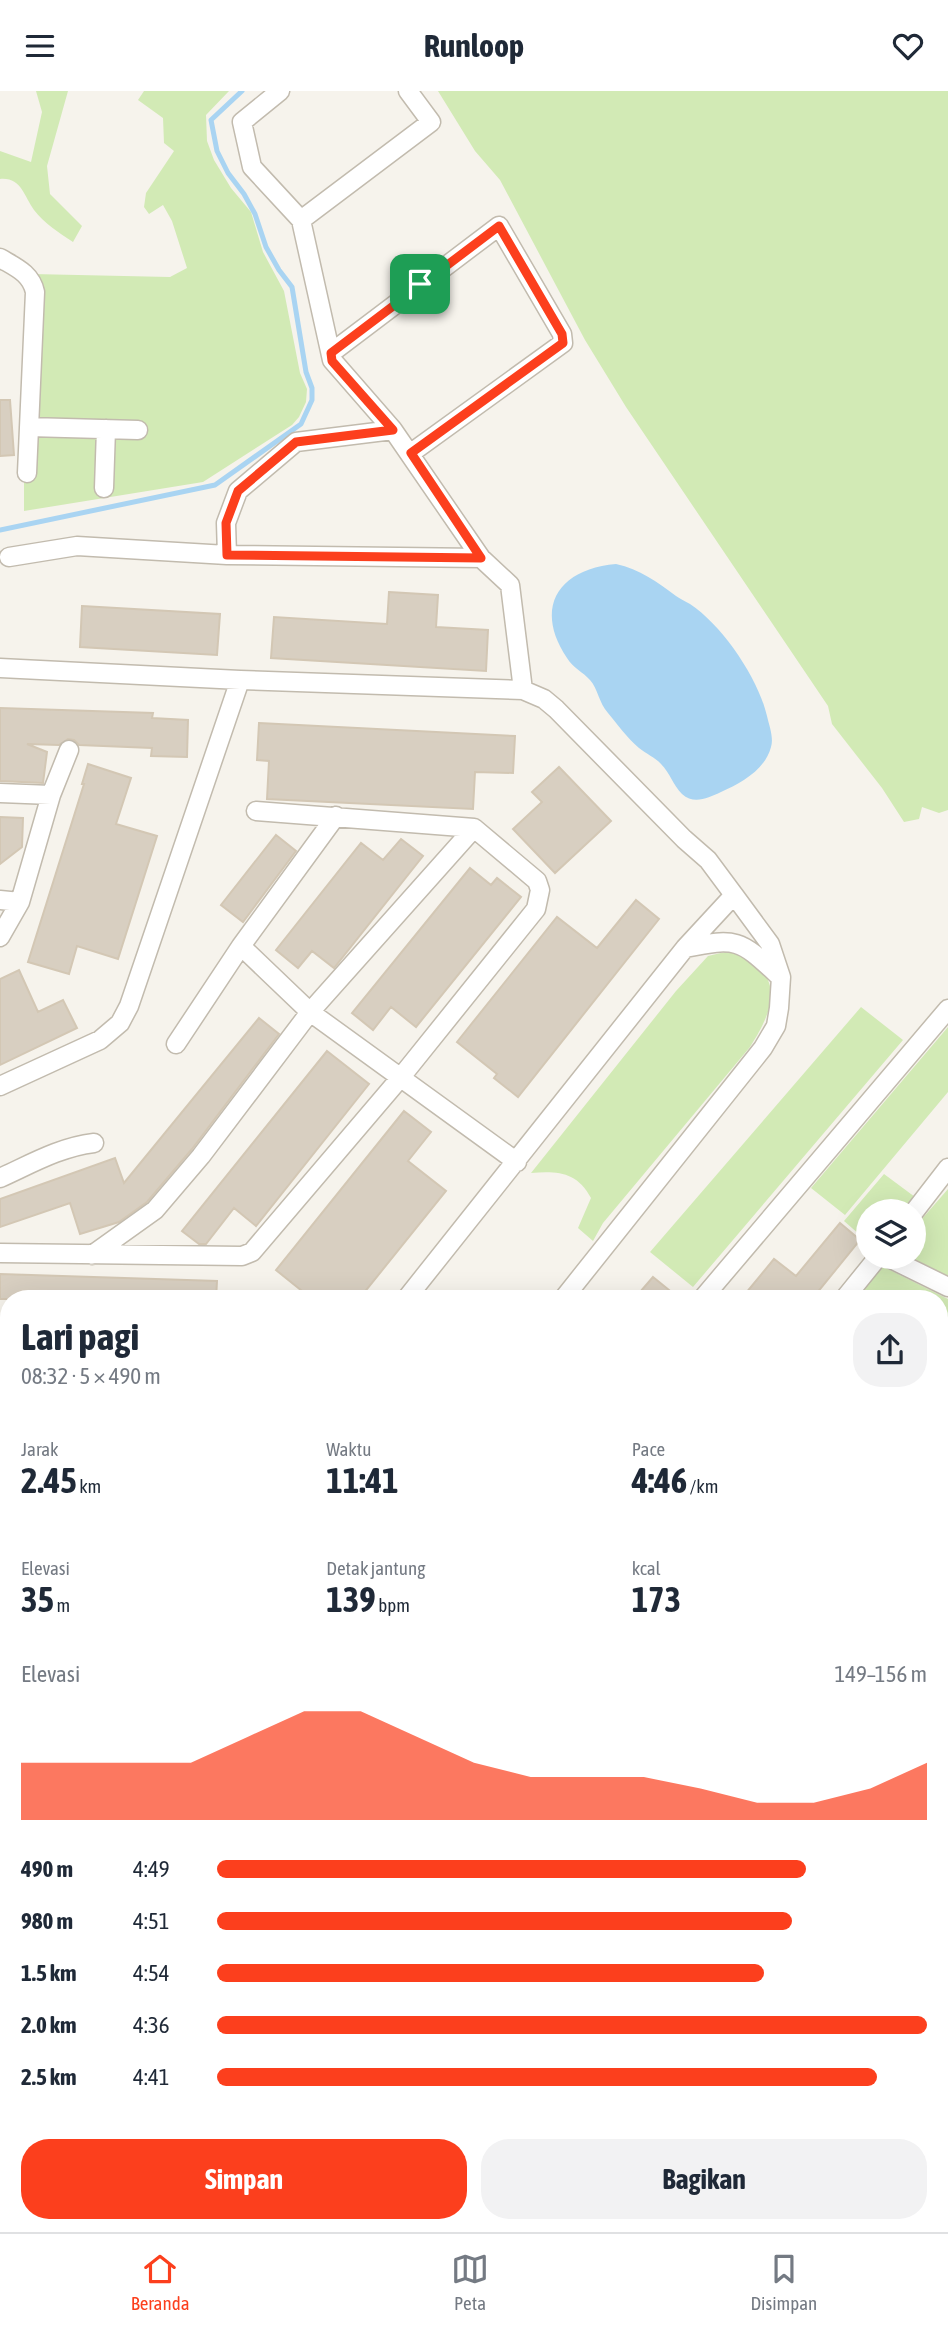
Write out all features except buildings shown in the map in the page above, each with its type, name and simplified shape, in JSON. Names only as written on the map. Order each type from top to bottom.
[{"type":"street","points":[[280,91],[242,122],[252,167],[301,220],[332,361],[411,453],[481,558],[510,585],[523,690]]},
{"type":"street","points":[[301,220],[430,122],[408,91]]},
{"type":"street","points":[[331,353],[499,226],[562,334],[563,343],[411,453]]},
{"type":"street","points":[[0,258],[23,271],[33,282],[35,292],[27,473]]},
{"type":"street","points":[[29,426],[138,430]]},
{"type":"street","points":[[104,488],[106,429]]},
{"type":"street","points":[[227,555],[226,523],[238,491],[296,442],[393,430]]},
{"type":"street","points":[[9,557],[77,546],[227,555],[481,558]]},
{"type":"street","points":[[0,669],[523,690],[544,699],[556,709],[708,860],[770,944],[781,977],[776,1026],[763,1048],[571,1290]]},
{"type":"street","points":[[0,1086],[100,1040],[120,1023],[130,1006],[240,680]]},
{"type":"street","points":[[0,937],[20,902],[51,795],[69,750]]},
{"type":"street","points":[[0,793],[51,795]]},
{"type":"street","points":[[0,1253],[242,1256],[252,1252],[401,1077],[536,909],[540,890],[537,881],[474,828],[256,811]]},
{"type":"street","points":[[176,1044],[241,946],[336,816]]},
{"type":"street","points":[[92,1255],[155,1210],[201,1156],[310,1012],[474,828]]},
{"type":"street","points":[[413,1290],[685,948],[734,895]]},
{"type":"street","points":[[0,900],[20,902]]},
{"type":"street","points":[[685,948],[721,941],[747,947],[781,977]]},
{"type":"street","points":[[241,946],[310,1012],[517,1162]]},
{"type":"street","points":[[710,1290],[948,1009]]},
{"type":"street","points":[[0,1178],[74,1145],[94,1143]]},
{"type":"street","points":[[924,1199],[947,1171]]},
{"type":"street","points":[[851,1290],[868,1269]]},
{"type":"street","points":[[911,1269],[948,1287]]},
{"type":"green space","points":[[36,91],[68,91],[47,166],[50,194],[82,226],[73,242],[38,215],[17,184],[0,179],[0,151],[31,162],[42,112]]},
{"type":"green space","points":[[144,91],[229,91],[206,115],[207,141],[214,160],[231,188],[251,212],[263,252],[284,291],[300,373],[307,389],[306,402],[292,425],[203,482],[24,511],[25,306],[32,274],[170,277],[187,268],[172,221],[163,205],[149,214],[144,207],[146,193],[174,151],[164,143],[163,118],[138,100]]},
{"type":"green space","points":[[438,91],[948,91],[948,810],[939,813],[922,807],[919,819],[904,822],[882,788],[832,724],[828,706],[626,407],[585,340],[500,180],[475,151]]},
{"type":"green space","points":[[725,952],[747,959],[764,973],[769,983],[770,1004],[762,1026],[750,1047],[603,1223],[593,1241],[578,1228],[591,1198],[586,1189],[566,1175],[531,1173],[676,991],[708,956]]},
{"type":"green space","points":[[861,1007],[903,1040],[693,1287],[650,1252]]},
{"type":"green space","points":[[948,1027],[948,1092],[845,1215],[811,1188]]},
{"type":"green space","points":[[884,1174],[915,1197],[913,1199],[863,1199]]},
{"type":"green space","points":[[948,1189],[948,1276],[926,1265],[926,1214]]},
{"type":"green space","points":[[856,1207],[856,1232],[844,1221]]},
{"type":"green space","points":[[878,1269],[888,1269],[930,1290],[861,1290]]},
{"type":"water","points":[[616,564],[648,577],[690,604],[715,625],[738,654],[756,686],[771,731],[772,743],[768,755],[751,775],[711,796],[691,799],[682,794],[661,764],[639,748],[605,709],[590,680],[572,665],[557,640],[552,622],[553,607],[557,594],[566,582],[596,567]]},
{"type":"waterway","points":[[0,530],[215,485],[301,424],[312,400],[312,388],[306,372],[292,287],[266,247],[255,214],[217,151],[211,120],[242,91]]},
{"type":"route","points":[[499,226],[562,334],[563,343],[411,453],[481,558],[227,555],[226,523],[238,491],[296,442],[393,430],[332,361],[331,353],[420,284],[499,226]]}]
